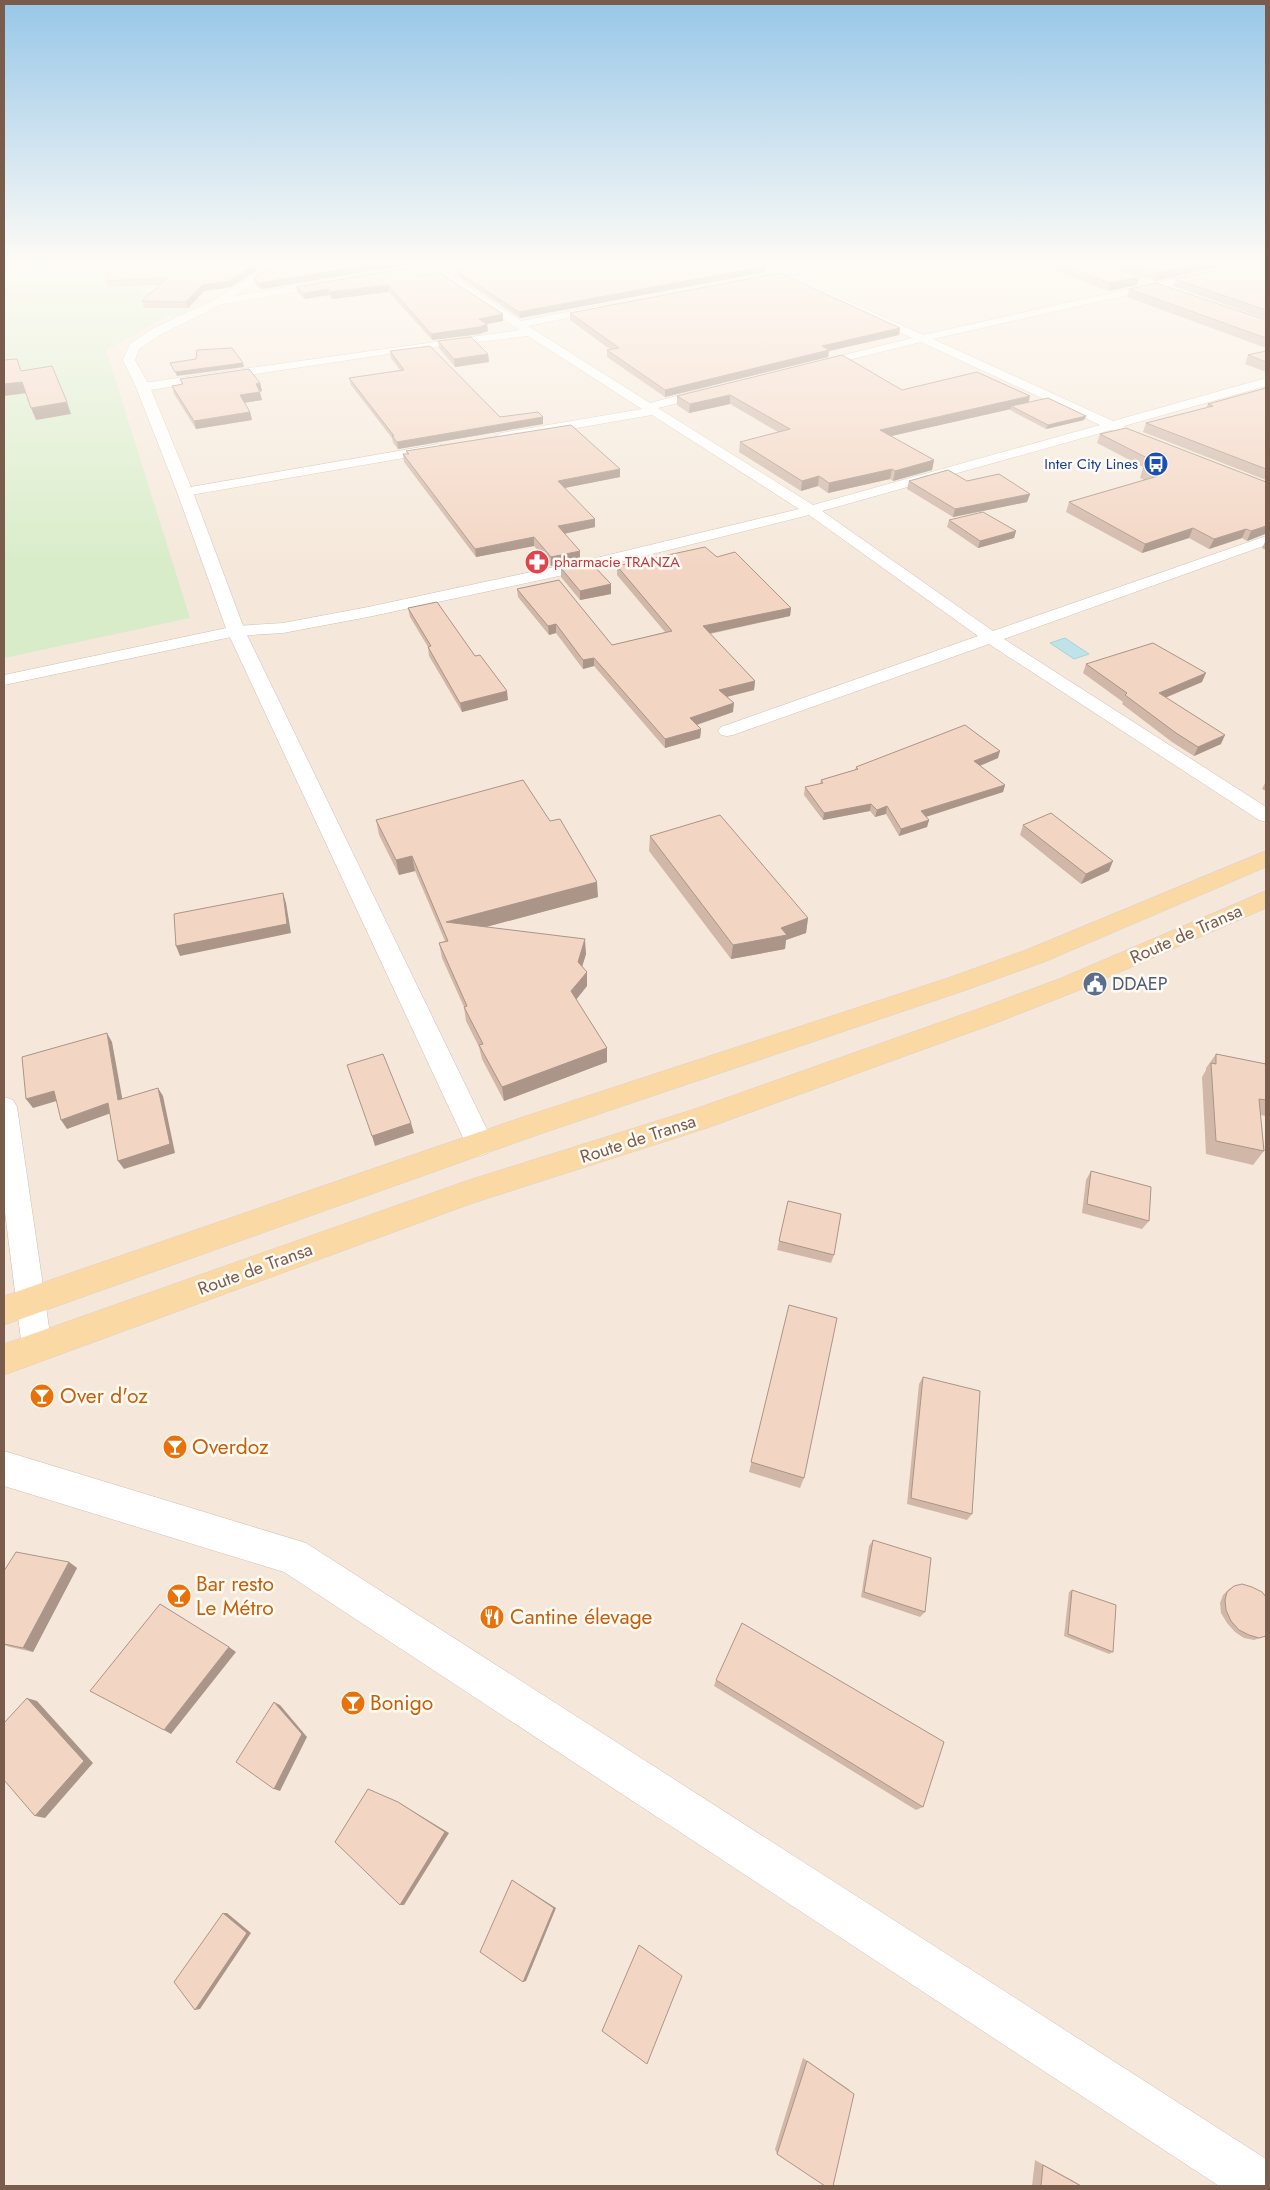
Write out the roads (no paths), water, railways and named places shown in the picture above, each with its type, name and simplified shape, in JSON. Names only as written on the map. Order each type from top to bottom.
[{"type":"main road","points":[[16,1306],[480,1144],[957,984],[1035,956],[1266,858]]},
{"type":"main road","name":"Route de Transa","points":[[4,1360],[469,1192],[697,1120],[987,1016],[1068,985],[1266,899]]},
{"type":"street","points":[[132,365],[143,387],[185,492],[236,631],[480,1144]]},
{"type":"street","points":[[143,387],[292,365]]},
{"type":"street","points":[[583,365],[812,510],[990,636],[1266,816]]},
{"type":"street","points":[[800,369],[815,365]]},
{"type":"street","points":[[982,365],[1131,433]]},
{"type":"street","points":[[4,680],[236,631],[284,628],[368,612],[596,563],[812,510],[1266,382]]},
{"type":"street","points":[[491,439],[650,409],[724,388]]},
{"type":"street","points":[[185,492],[453,446]]},
{"type":"street","points":[[728,731],[990,636],[1266,540]]},
{"type":"street","points":[[4,1107],[16,1306],[36,1348]]},
{"type":"street","points":[[4,1469],[293,1556],[1263,2186]]},
{"type":"water","points":[[1065,638],[1089,654],[1074,659],[1050,643]]},
{"type":"place","name":"Inter City Lines","points":[[1156,464]]},
{"type":"place","name":"pharmacie TRANZA","points":[[537,562]]},
{"type":"place","name":"DDAEP","points":[[1095,984]]},
{"type":"place","name":"Over d'oz","points":[[42,1396]]},
{"type":"place","name":"Overdoz","points":[[175,1447]]},
{"type":"place","name":"Bar resto Le Métro","points":[[179,1596]]},
{"type":"place","name":"Cantine élevage","points":[[492,1617]]},
{"type":"place","name":"Bonigo","points":[[353,1703]]}]
